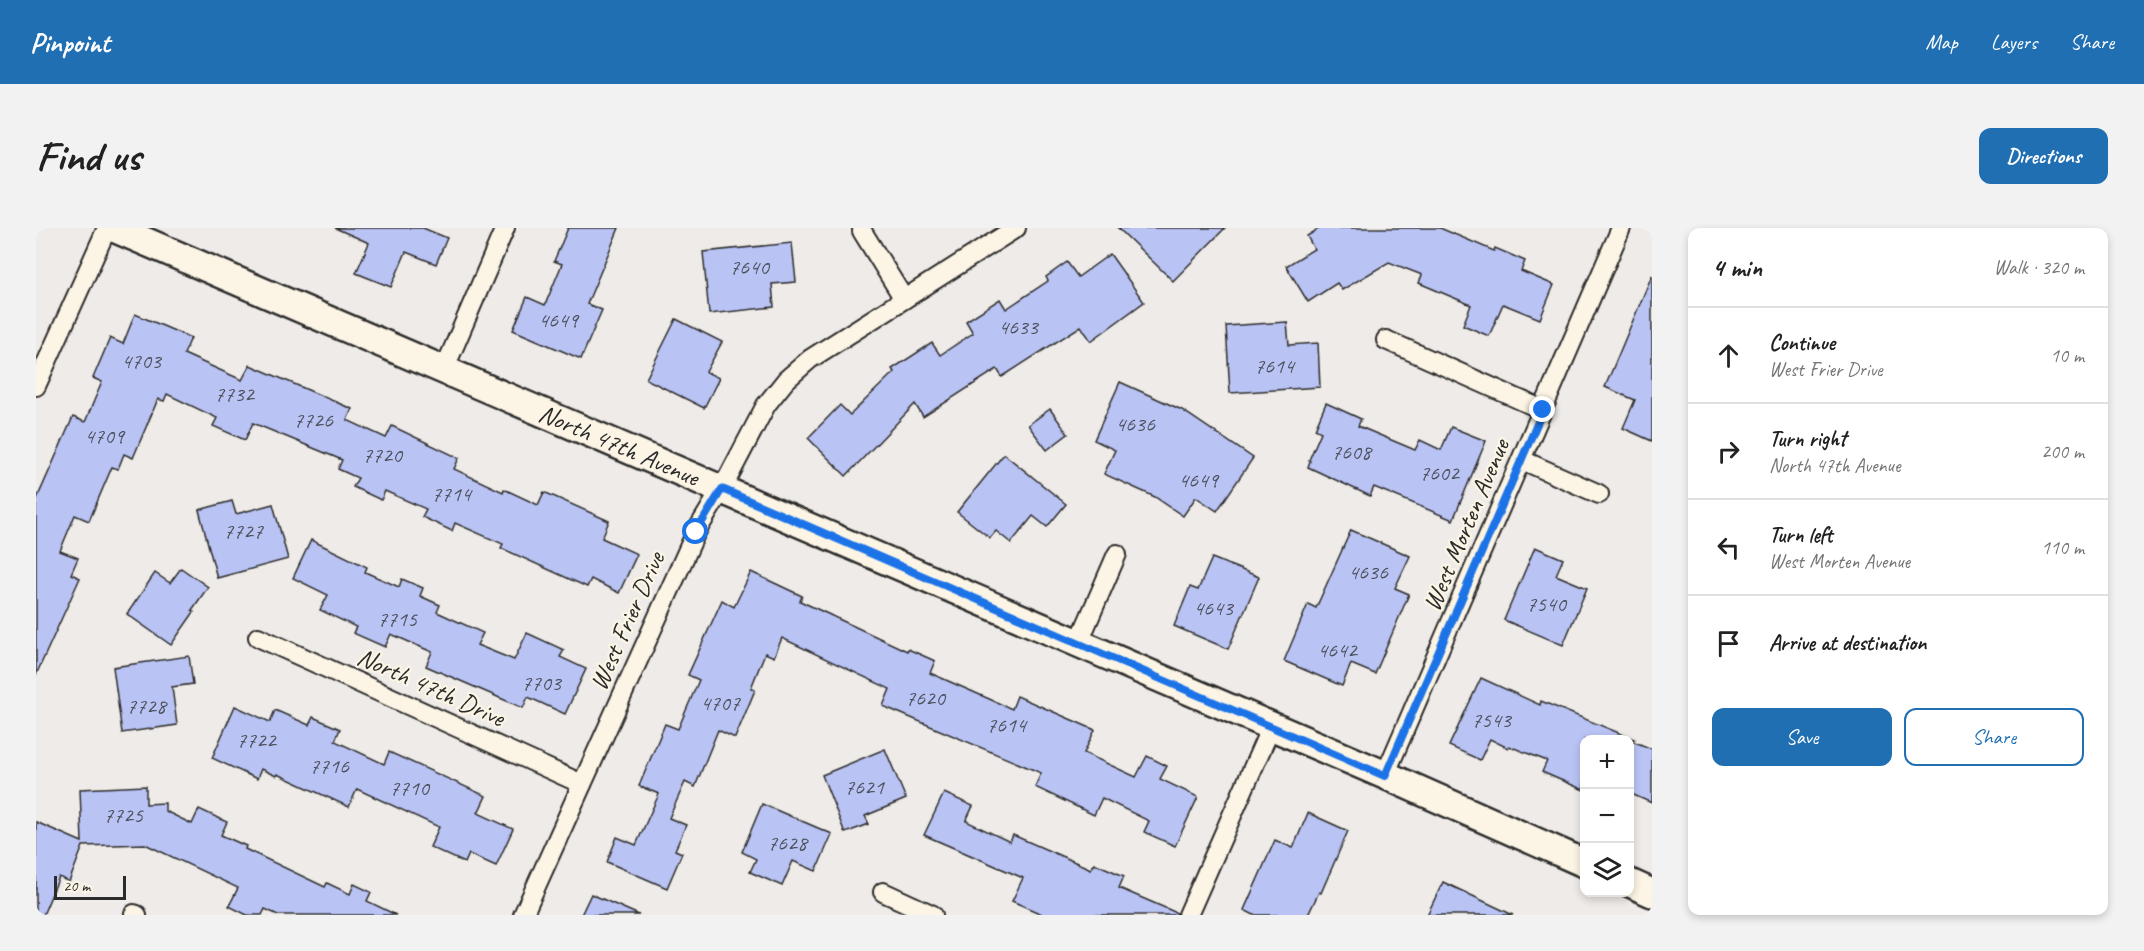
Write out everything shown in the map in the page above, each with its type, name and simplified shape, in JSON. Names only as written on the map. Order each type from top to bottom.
[{"type":"street","points":[[444,370],[505,228]]},
{"type":"street","name":"West Frier Drive","points":[[523,915],[696,532],[722,489],[766,405],[786,380],[810,359],[1016,228]]},
{"type":"street","name":"West Morten Avenue","points":[[1385,776],[1621,228]]},
{"type":"street","points":[[36,386],[120,229]]},
{"type":"street","name":"North 47th Avenue","points":[[120,229],[1580,861]]},
{"type":"street","points":[[862,231],[904,299]]},
{"type":"street","points":[[1386,340],[1543,410]]},
{"type":"street","points":[[1522,460],[1599,494]]},
{"type":"street","points":[[1078,644],[1117,554]]},
{"type":"street","name":"North 47th Drive","points":[[258,637],[582,784]]},
{"type":"street","points":[[1188,915],[1271,727]]},
{"type":"street","points":[[1634,885],[1652,893]]},
{"type":"street","points":[[883,892],[933,915]]},
{"type":"building","points":[[335,228],[423,228],[447,238],[436,264],[406,252],[391,287],[356,273],[369,243]]},
{"type":"building","points":[[568,228],[619,228],[587,304],[602,310],[581,359],[513,330],[527,297],[545,305],[562,264],[554,261]]},
{"type":"building","points":[[1118,228],[1225,228],[1173,281]]},
{"type":"building","points":[[1320,228],[1440,228],[1494,251],[1495,248],[1525,261],[1521,271],[1554,285],[1540,319],[1503,304],[1489,336],[1463,325],[1471,305],[1419,283],[1422,275],[1389,262],[1342,290],[1337,283],[1308,302],[1286,266],[1314,249],[1307,236]]},
{"type":"building","points":[[792,243],[796,282],[772,284],[774,307],[709,314],[703,252]]},
{"type":"building","points":[[1110,254],[1144,302],[1091,341],[1081,326],[1002,377],[997,369],[923,417],[915,404],[846,476],[808,438],[840,405],[850,415],[894,372],[892,369],[932,343],[940,355],[973,333],[966,321],[1000,299],[1006,309],[1048,281],[1046,277],[1067,262],[1078,277]]},
{"type":"building","points":[[1652,275],[1652,441],[1623,428],[1635,400],[1605,387]]},
{"type":"building","points":[[135,314],[191,338],[184,354],[242,380],[250,365],[352,409],[347,420],[386,438],[392,426],[459,458],[454,469],[503,492],[504,489],[538,505],[544,492],[609,521],[602,538],[637,554],[619,593],[591,579],[587,587],[501,548],[503,544],[455,523],[452,531],[422,517],[426,509],[385,491],[381,500],[353,487],[358,478],[338,469],[342,460],[253,423],[245,440],[213,426],[217,418],[167,394],[164,401],[158,399],[133,458],[124,454],[118,469],[112,467],[89,521],[75,515],[60,551],[78,558],[71,574],[80,578],[36,675],[36,501],[73,417],[85,422],[102,382],[93,378],[110,338],[123,344]]},
{"type":"building","points":[[676,319],[722,342],[706,372],[719,378],[704,408],[646,379]]},
{"type":"building","points":[[1287,322],[1289,345],[1318,343],[1320,387],[1230,393],[1226,326]]},
{"type":"building","points":[[1120,382],[1182,410],[1253,458],[1217,511],[1196,497],[1183,516],[1155,497],[1104,474],[1115,450],[1094,440]]},
{"type":"building","points":[[1326,403],[1361,419],[1358,426],[1415,450],[1420,440],[1441,450],[1451,427],[1486,441],[1453,520],[1374,487],[1370,496],[1308,467],[1321,432],[1315,429]]},
{"type":"building","points":[[1050,409],[1068,434],[1047,450],[1028,425]]},
{"type":"building","points":[[1004,454],[1066,504],[1047,527],[1033,516],[1011,543],[996,531],[990,538],[957,512]]},
{"type":"building","points":[[232,501],[236,514],[273,504],[288,559],[217,578],[199,510]]},
{"type":"building","points":[[1351,530],[1410,556],[1395,588],[1409,594],[1375,674],[1351,664],[1342,686],[1284,661],[1308,604],[1316,608]]},
{"type":"building","points":[[311,540],[367,567],[365,572],[399,587],[402,579],[423,588],[420,596],[440,605],[437,612],[483,633],[477,645],[514,660],[527,633],[564,650],[560,657],[586,669],[565,714],[528,697],[523,708],[426,666],[432,652],[391,634],[385,647],[353,633],[356,627],[320,610],[328,595],[293,578]]},
{"type":"building","points":[[1535,547],[1563,559],[1556,575],[1587,588],[1563,645],[1504,620]]},
{"type":"building","points":[[1212,558],[1259,577],[1228,649],[1174,626],[1190,587],[1198,590]]},
{"type":"building","points":[[181,568],[208,587],[171,645],[127,614],[155,573],[170,583]]},
{"type":"building","points":[[751,572],[802,596],[800,601],[907,651],[908,649],[935,661],[930,673],[1012,709],[1017,696],[1095,730],[1084,753],[1136,777],[1147,756],[1167,766],[1160,779],[1198,797],[1175,846],[1144,832],[1149,821],[1102,798],[1094,815],[1035,787],[1041,773],[883,706],[890,689],[782,638],[774,657],[765,653],[751,688],[755,690],[735,738],[718,730],[695,787],[685,782],[669,818],[686,825],[675,850],[682,853],[667,888],[607,862],[617,837],[636,845],[659,794],[639,786],[665,724],[678,729],[699,680],[688,675],[722,600],[734,607]]},
{"type":"building","points":[[189,656],[193,684],[172,687],[177,725],[122,733],[113,667]]},
{"type":"building","points":[[1481,678],[1540,705],[1541,701],[1624,735],[1580,735],[1580,788],[1542,772],[1547,761],[1509,746],[1508,748],[1490,739],[1480,760],[1449,746]]},
{"type":"building","points":[[235,706],[270,722],[275,710],[309,725],[313,717],[340,729],[335,741],[384,764],[389,752],[486,796],[478,813],[513,829],[496,866],[469,854],[465,863],[430,847],[439,827],[357,789],[349,807],[277,774],[276,776],[261,769],[257,779],[212,758]]},
{"type":"building","points":[[1634,742],[1652,749],[1652,803],[1634,795]]},
{"type":"building","points":[[885,749],[906,799],[865,816],[869,824],[845,833],[822,775]]},
{"type":"building","points":[[146,786],[146,804],[165,803],[165,811],[192,824],[199,809],[227,822],[221,835],[246,846],[245,849],[325,887],[327,883],[350,894],[354,884],[371,892],[367,901],[396,915],[278,915],[265,909],[262,915],[247,915],[229,906],[238,888],[145,844],[83,846],[69,882],[59,877],[43,915],[36,915],[36,822],[82,842],[80,789]]},
{"type":"building","points":[[944,793],[973,806],[966,821],[1010,842],[1013,835],[1091,869],[1094,863],[1124,876],[1119,888],[1177,913],[1177,915],[1044,915],[1012,901],[1023,878],[924,835]]},
{"type":"building","points":[[762,804],[832,834],[816,871],[793,861],[782,886],[750,872],[756,859],[742,852]]},
{"type":"building","points":[[1308,813],[1348,831],[1321,893],[1319,892],[1308,915],[1254,915],[1244,910],[1275,840],[1293,848]]},
{"type":"building","points":[[1443,882],[1513,915],[1427,915]]},
{"type":"building","points":[[591,894],[639,915],[581,915]]},
{"type":"route","points":[[696,532],[722,489],[1385,776],[1543,410]]}]
